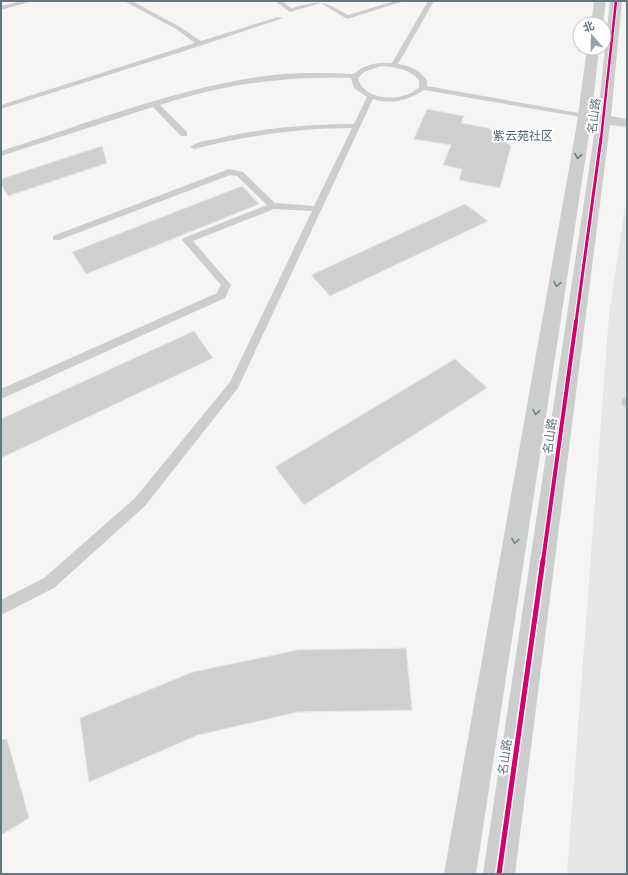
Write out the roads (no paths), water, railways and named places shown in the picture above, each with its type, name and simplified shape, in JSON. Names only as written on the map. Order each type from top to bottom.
[{"type":"street","points":[[598,16],[600,1]]},
{"type":"street","name":"名山路","points":[[460,874],[616,1]]},
{"type":"street","name":"名山路","points":[[499,874],[594,118],[593,56]]},
{"type":"street","points":[[594,118],[627,123]]},
{"type":"lane","points":[[1,8],[30,1]]},
{"type":"lane","points":[[127,1],[178,28],[201,44]]},
{"type":"lane","points":[[278,1],[290,10],[321,1],[347,17],[401,1]]},
{"type":"lane","points":[[394,64],[431,1]]},
{"type":"lane","points":[[1,107],[280,18]]},
{"type":"lane","points":[[394,64],[418,73],[424,80],[423,88],[417,94],[406,98],[392,100],[371,96],[356,88],[353,82],[355,76],[360,70],[369,66],[394,64]]},
{"type":"lane","points":[[1,154],[184,95],[234,83],[274,77],[319,75],[355,76]]},
{"type":"lane","points":[[423,88],[594,118]]},
{"type":"lane","points":[[1,608],[49,583],[140,502],[234,385],[371,96]]},
{"type":"lane","points":[[155,105],[184,134]]},
{"type":"lane","points":[[194,147],[268,130],[316,125],[357,126]]},
{"type":"lane","points":[[56,238],[229,172],[240,174],[273,206]]},
{"type":"lane","points":[[1,394],[220,295],[226,285],[187,240],[273,206],[317,209]]},
{"type":"district","name":"紫云苑社区","points":[[523,136]]}]
